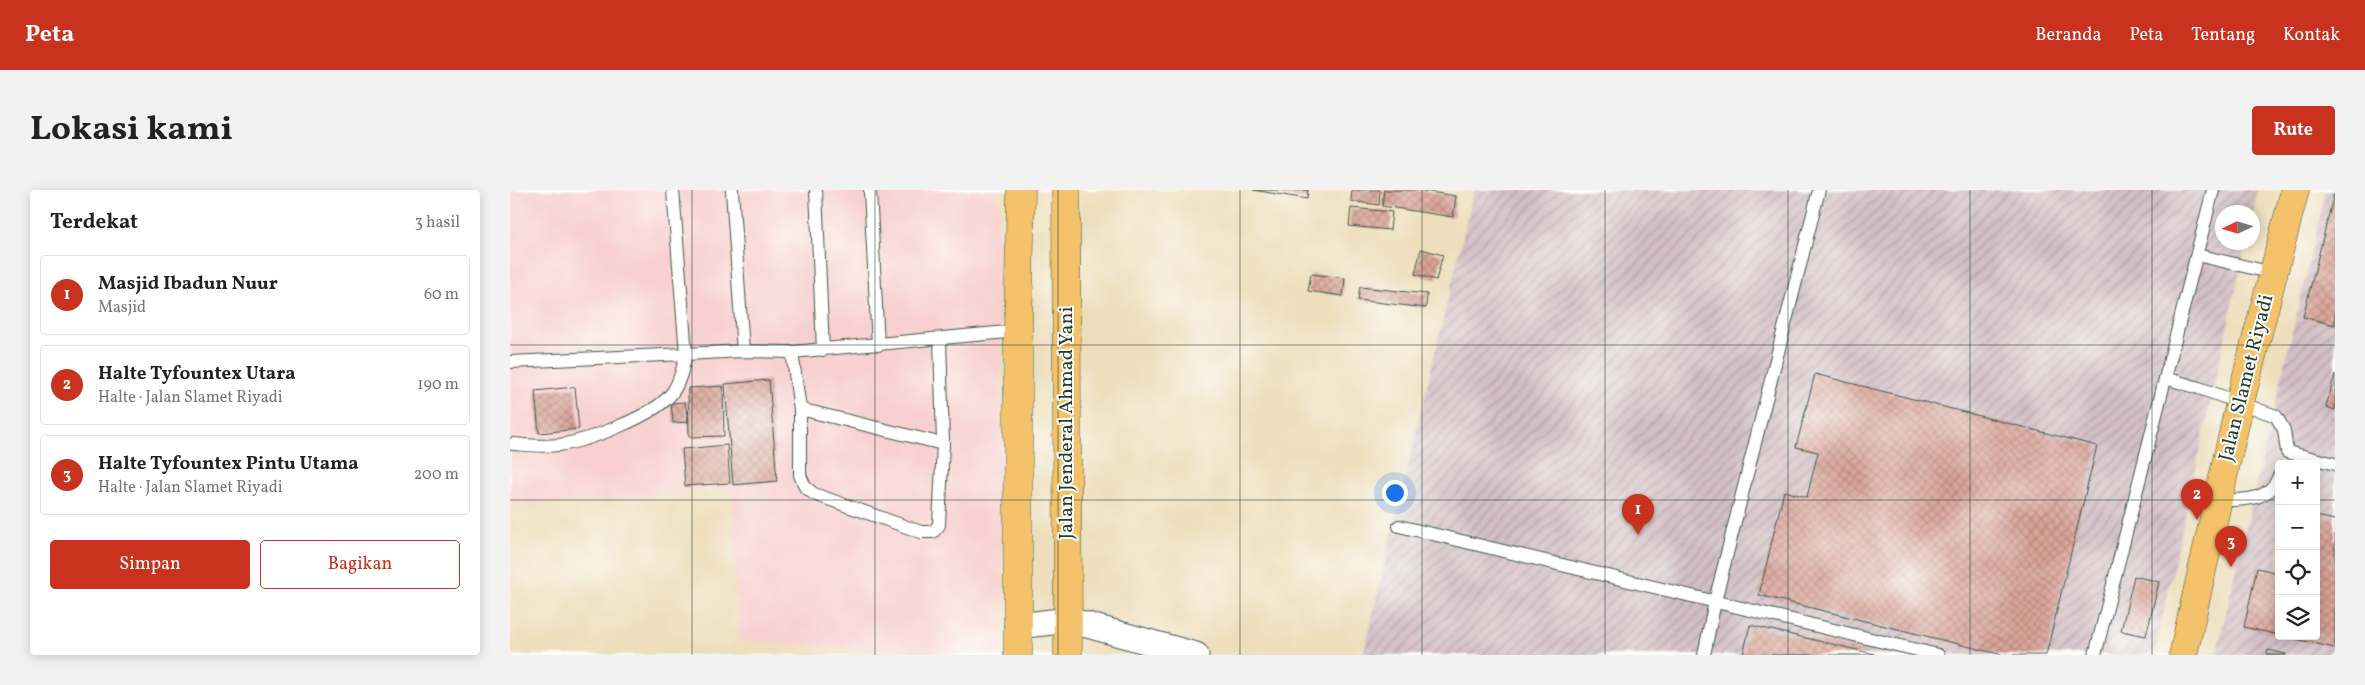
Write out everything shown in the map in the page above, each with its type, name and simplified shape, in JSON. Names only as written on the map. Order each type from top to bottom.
[{"type":"main road","points":[[1018,655],[1018,331],[1021,190]]},
{"type":"main road","name":"Jalan Jenderal Ahmad Yani","points":[[1066,190],[1068,655]]},
{"type":"main road","name":"Jalan Slamet Riyadi","points":[[2183,655],[2240,402],[2295,190]]},
{"type":"street","points":[[1017,626],[1069,620],[1196,655]]},
{"type":"lane","points":[[513,444],[557,445],[576,442],[647,414],[661,405],[672,393],[678,382],[686,354],[673,190]]},
{"type":"lane","points":[[732,190],[743,351]]},
{"type":"lane","points":[[816,190],[823,350]]},
{"type":"lane","points":[[870,190],[878,345]]},
{"type":"lane","points":[[1704,655],[1715,601],[1819,190]]},
{"type":"lane","points":[[2095,655],[2213,190]]},
{"type":"lane","points":[[2197,255],[2273,274]]},
{"type":"lane","points":[[510,362],[743,351],[792,352],[1018,331]]},
{"type":"lane","points":[[792,352],[800,409],[800,475],[805,487],[814,494],[921,532],[933,532],[939,525],[943,444],[940,339]]},
{"type":"lane","points":[[2165,378],[2240,402],[2276,416],[2284,430],[2285,458],[2335,464]]},
{"type":"lane","points":[[800,409],[943,444]]},
{"type":"lane","points":[[2217,500],[2244,500],[2266,494],[2275,484]]},
{"type":"lane","points":[[1399,526],[1938,655]]},
{"type":"shaded area","points":[[510,190],[998,190],[1004,655],[938,655],[738,640],[732,489],[510,507]]},
{"type":"shaded area","points":[[1474,190],[2258,190],[2255,205],[2215,205],[2215,250],[2244,250],[2154,655],[1363,655]]},
{"type":"shaded area","points":[[2326,190],[2335,190],[2335,655],[2216,655]]},
{"type":"building","points":[[1253,190],[1308,190],[1307,199]]},
{"type":"building","points":[[1352,190],[1380,190],[1379,205],[1351,201]]},
{"type":"building","points":[[1384,190],[1417,190],[1456,196],[1453,217],[1382,206]]},
{"type":"building","points":[[2335,194],[2335,325],[2303,317]]},
{"type":"building","points":[[1351,208],[1392,212],[1390,230],[1349,226]]},
{"type":"building","points":[[1421,249],[1443,255],[1436,280],[1415,274]]},
{"type":"building","points":[[1311,274],[1345,278],[1343,296],[1308,291]]},
{"type":"building","points":[[1360,287],[1427,294],[1426,308],[1358,300]]},
{"type":"building","points":[[1815,374],[2097,446],[2046,655],[2003,655],[1759,595],[1784,491],[1807,497],[1818,452],[1796,447]]},
{"type":"building","points":[[2335,374],[2335,410],[2326,407]]},
{"type":"building","points":[[769,380],[777,481],[733,485],[725,384]]},
{"type":"building","points":[[723,386],[724,436],[689,437],[688,388]]},
{"type":"building","points":[[575,387],[579,429],[539,433],[535,391]]},
{"type":"building","points":[[685,402],[688,422],[673,423],[671,403]]},
{"type":"building","points":[[727,445],[730,483],[685,486],[682,449]]},
{"type":"building","points":[[2320,517],[2335,520],[2335,648],[2300,640],[2320,640]]},
{"type":"building","points":[[2257,568],[2275,572],[2275,634],[2244,627]]},
{"type":"building","points":[[2134,576],[2159,582],[2146,636],[2121,631]]},
{"type":"building","points":[[1750,625],[1874,654],[1874,655],[1743,655]]},
{"type":"building","points":[[2268,650],[2286,654],[2286,655],[2267,655]]},
{"type":"place","name":"Halte Tyfountex Utara","points":[[2197,520]]},
{"type":"place","name":"Masjid Ibadun Nuur","points":[[1638,535]]},
{"type":"place","name":"Halte Tyfountex Pintu Utama","points":[[2231,567]]}]
